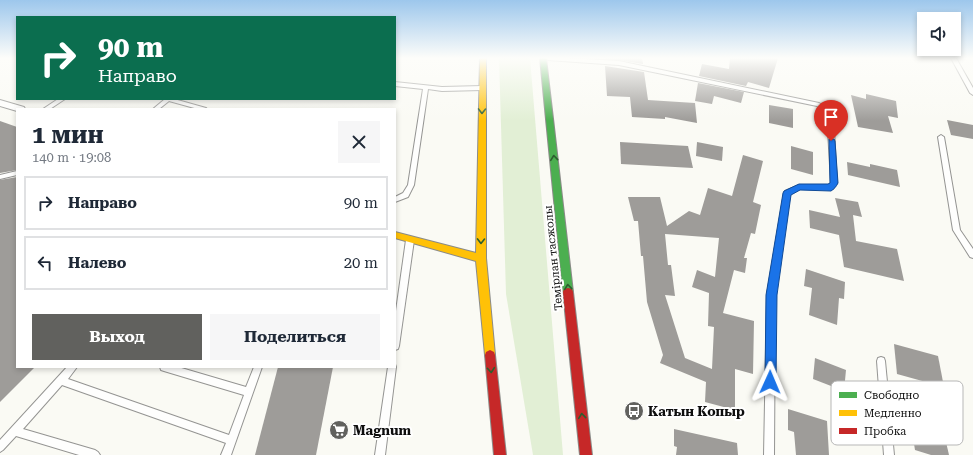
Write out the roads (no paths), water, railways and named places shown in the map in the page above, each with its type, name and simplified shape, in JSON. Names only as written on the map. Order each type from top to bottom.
[{"type":"main road","points":[[482,79],[481,258],[500,455]]},
{"type":"main road","name":"Темірлан тасжолы","points":[[545,79],[586,455]]},
{"type":"main road","points":[[396,235],[481,258]]},
{"type":"street","points":[[0,103],[17,108]]},
{"type":"lane","points":[[697,79],[819,105],[830,113],[834,183],[831,188],[799,187],[787,193],[772,295],[769,455]]},
{"type":"lane","points":[[965,79],[973,93]]},
{"type":"lane","points":[[396,84],[442,89],[482,88]]},
{"type":"lane","points":[[396,200],[406,195],[411,185],[426,87]]},
{"type":"lane","points":[[48,108],[60,100]]},
{"type":"lane","points":[[157,108],[167,100]]},
{"type":"lane","points":[[172,100],[200,108]]},
{"type":"lane","points":[[941,137],[957,230],[973,255]]},
{"type":"lane","points":[[0,177],[16,173]]},
{"type":"lane","points":[[396,339],[410,240]]},
{"type":"lane","points":[[881,362],[883,381]]},
{"type":"lane","points":[[0,447],[72,368]]},
{"type":"lane","points":[[167,368],[249,392]]},
{"type":"lane","points":[[226,455],[258,368]]},
{"type":"lane","points":[[380,455],[392,368]]},
{"type":"lane","points":[[61,381],[231,440]]},
{"type":"lane","points":[[15,431],[95,455]]},
{"type":"lane","points":[[888,445],[889,455]]},
{"type":"place","name":"Катын Копыр","points":[[634,411]]},
{"type":"place","name":"Magnum","points":[[339,430]]}]
